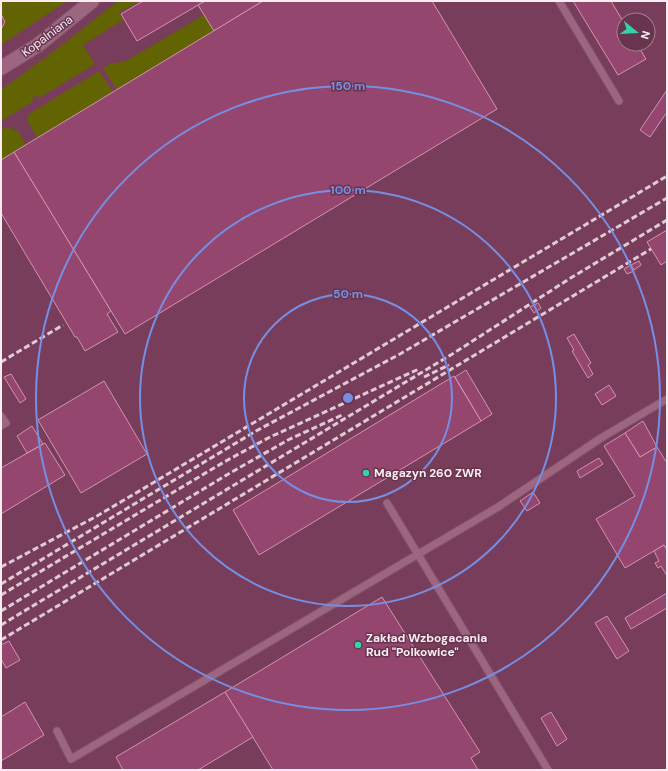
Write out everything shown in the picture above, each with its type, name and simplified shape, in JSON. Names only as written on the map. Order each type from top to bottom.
[{"type":"street","name":"Kopalniana","points":[[1,68],[38,45],[92,1]]},
{"type":"lane","points":[[560,1],[619,100]]},
{"type":"lane","points":[[57,731],[71,759],[498,507],[601,438],[667,399]]},
{"type":"lane","points":[[1,416],[6,423],[1,426]]},
{"type":"lane","points":[[387,503],[548,770]]},
{"type":"shaded area","points":[[1,1],[667,1],[667,770],[1,770]]},
{"type":"shaded area","points":[[1,1],[67,1],[1,45]]},
{"type":"shaded area","points":[[118,1],[139,1],[119,13],[123,20],[83,45],[95,64],[39,98],[37,95],[32,98],[34,101],[1,121],[1,90]]},
{"type":"shaded area","points":[[204,15],[214,31],[117,90],[103,68],[110,64],[126,61]]},
{"type":"shaded area","points":[[99,71],[113,92],[37,138],[27,120],[29,114]]},
{"type":"shaded area","points":[[7,127],[18,131],[26,145],[1,160],[1,130]]},
{"type":"building","points":[[143,1],[205,1],[137,41],[121,14]]},
{"type":"building","points":[[205,1],[263,1],[214,31],[198,5]]},
{"type":"building","points":[[263,1],[432,1],[497,109],[125,334],[14,152]]},
{"type":"building","points":[[573,1],[611,1],[618,12],[616,12],[616,52],[642,52],[646,59],[618,75]]},
{"type":"building","points":[[1,14],[5,22],[1,29]]},
{"type":"building","points":[[667,90],[667,112],[650,137],[640,130]]},
{"type":"building","points":[[14,152],[111,311],[107,314],[118,332],[85,351],[77,337],[75,337],[1,213],[1,160]]},
{"type":"building","points":[[667,230],[667,261],[661,265],[647,242]]},
{"type":"building","points":[[639,261],[641,265],[634,270],[631,265]]},
{"type":"building","points":[[631,265],[634,271],[627,274],[624,269]]},
{"type":"building","points":[[538,303],[541,308],[534,313],[530,307]]},
{"type":"building","points":[[574,334],[591,363],[588,365],[593,374],[588,378],[572,351],[574,350],[567,338]]},
{"type":"building","points":[[466,370],[492,414],[481,421],[455,377]]},
{"type":"building","points":[[11,374],[26,399],[20,403],[4,377]]},
{"type":"building","points":[[454,376],[481,421],[259,555],[233,510]]},
{"type":"building","points":[[104,381],[147,454],[81,493],[38,420]]},
{"type":"building","points":[[609,385],[616,396],[602,405],[595,394]]},
{"type":"building","points":[[643,421],[657,447],[640,457],[625,433]]},
{"type":"building","points":[[32,426],[43,444],[27,453],[17,436]]},
{"type":"building","points":[[625,433],[640,457],[657,447],[667,463],[667,550],[664,545],[625,568],[596,519],[635,496],[604,446]]},
{"type":"building","points":[[45,443],[65,475],[1,514],[1,468]]},
{"type":"building","points":[[599,458],[603,464],[580,478],[577,471]]},
{"type":"building","points":[[533,492],[540,503],[527,511],[520,501]]},
{"type":"building","points":[[664,545],[667,550],[667,576],[661,566],[658,568],[655,563],[659,561],[654,551]]},
{"type":"building","points":[[667,593],[667,608],[631,629],[625,618]]},
{"type":"building","name":"Zakład Wzbogacania Rud \"Polkowice\"","points":[[382,597],[480,752],[471,758],[478,770],[273,770],[225,692]]},
{"type":"building","points":[[607,616],[629,651],[617,659],[595,623]]},
{"type":"building","points":[[9,641],[20,660],[6,668],[1,659],[1,645]]},
{"type":"building","points":[[225,692],[253,737],[198,770],[123,770],[116,757]]},
{"type":"building","points":[[25,702],[44,735],[1,761],[1,717]]},
{"type":"building","points":[[551,712],[567,739],[557,746],[541,718]]},
{"type":"railway","points":[[1,567],[97,516],[667,176]]},
{"type":"railway","points":[[1,584],[256,431],[400,354],[667,198]]},
{"type":"railway","points":[[1,625],[454,353],[569,279],[667,220]]},
{"type":"railway","points":[[1,640],[651,249]]},
{"type":"railway","points":[[1,362],[63,325]]},
{"type":"railway","points":[[424,377],[449,365]]},
{"type":"railway","points":[[1,595],[224,462],[270,437],[419,369]]},
{"type":"railway","points":[[1,611],[230,473],[288,440],[342,415]]},
{"type":"place","name":"Magazyn 260 ZWR","points":[[366,473]]},
{"type":"place","name":"Zakład Wzbogacania Rud \"Polkowice\"","points":[[358,645]]}]
